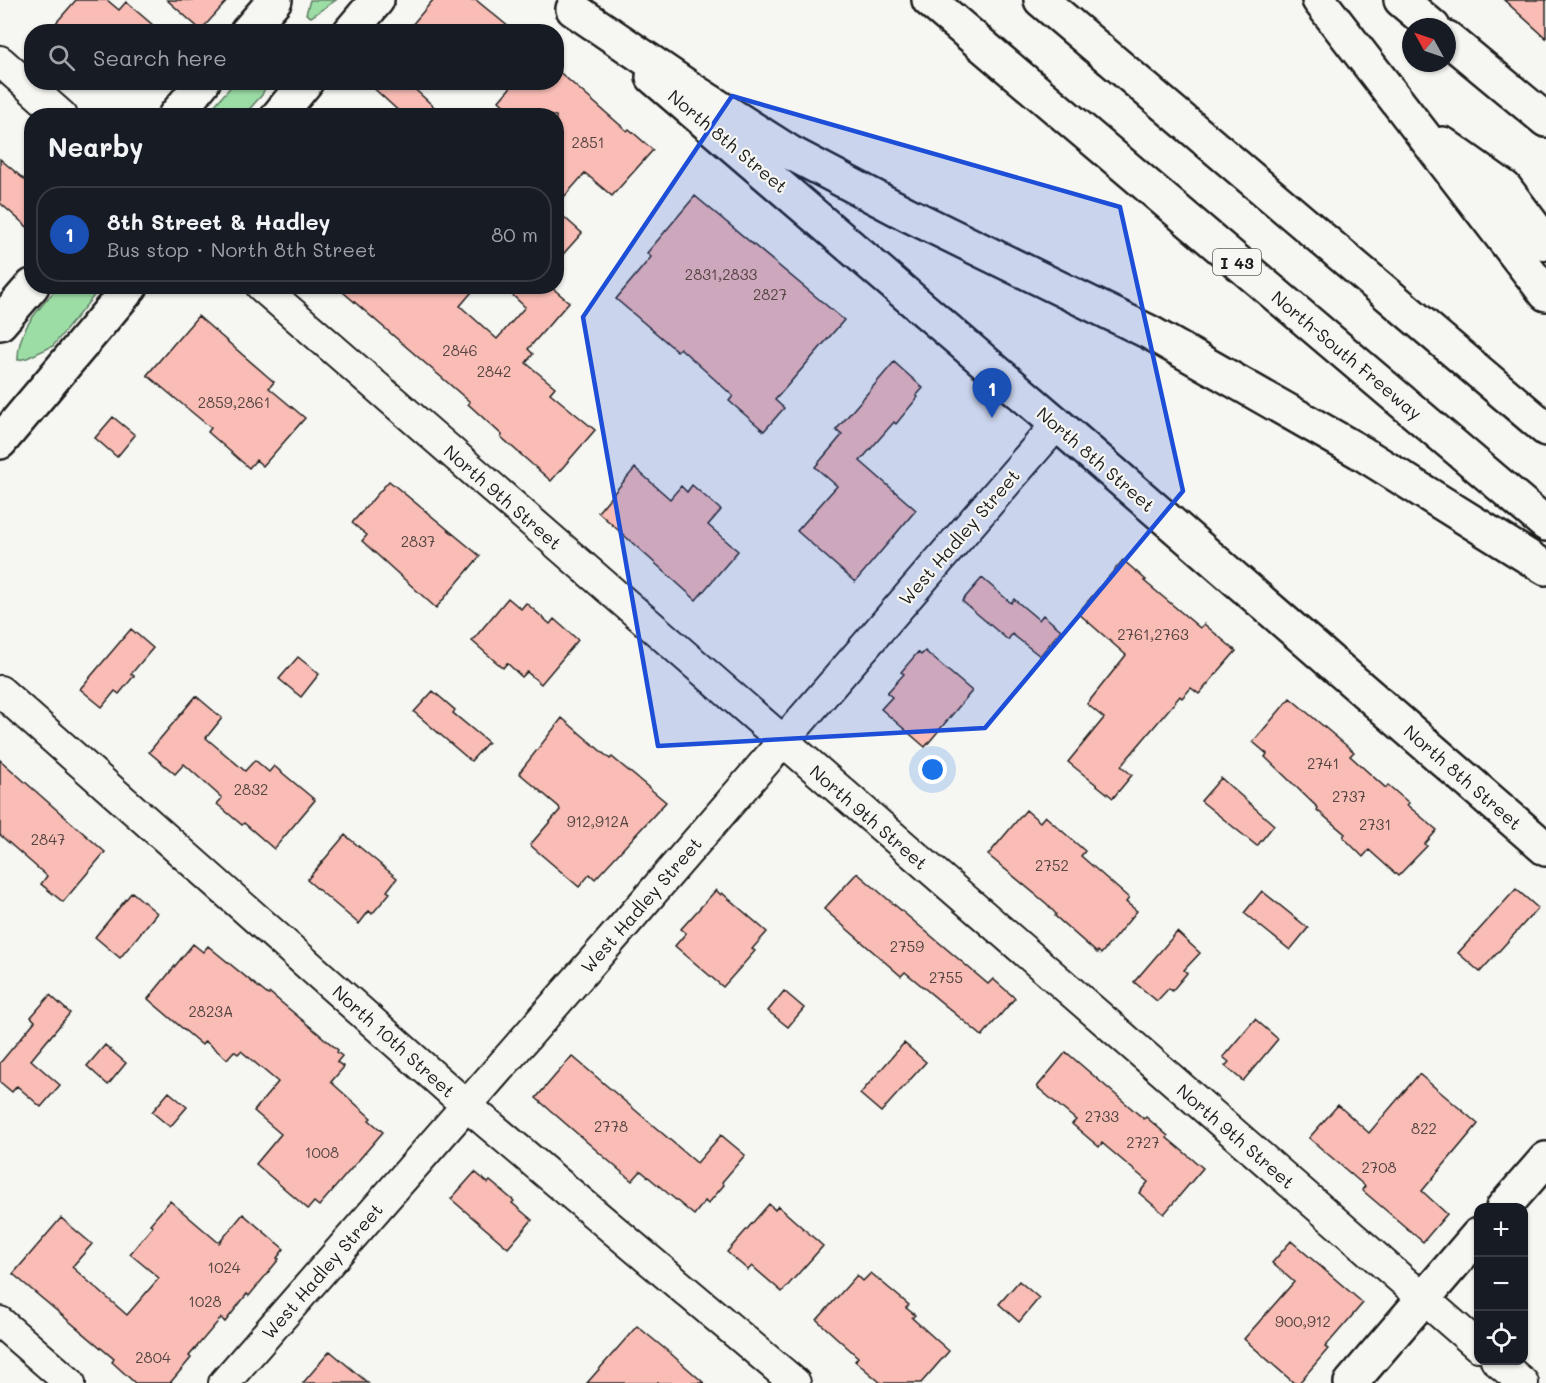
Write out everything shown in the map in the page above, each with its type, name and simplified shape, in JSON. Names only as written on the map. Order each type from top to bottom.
[{"type":"main road","points":[[254,24],[275,0]]},
{"type":"main road","points":[[357,24],[377,0]]},
{"type":"main road","name":"North-South Freeway","points":[[929,0],[1546,524]]},
{"type":"main road","points":[[1041,0],[1546,429]]},
{"type":"main road","points":[[1319,0],[1546,294]]},
{"type":"main road","points":[[568,4],[692,90],[789,152],[907,214],[1149,332],[1360,452],[1546,568]]},
{"type":"main road","name":"North 8th Street","points":[[568,4],[1546,849]]},
{"type":"main road","points":[[1456,45],[1546,120]]},
{"type":"main road","points":[[182,108],[196,90]]},
{"type":"main road","points":[[285,108],[299,90]]},
{"type":"main road","points":[[1415,124],[1505,188],[1546,243]]},
{"type":"main road","points":[[0,323],[25,294]]},
{"type":"main road","points":[[0,442],[124,294]]},
{"type":"main road","points":[[1507,1203],[1546,1160]]},
{"type":"main road","points":[[1351,1383],[1422,1298],[1474,1241]]},
{"type":"street","points":[[0,61],[24,82]]},
{"type":"street","points":[[33,90],[53,108]]},
{"type":"street","name":"North 9th Street","points":[[270,294],[630,606],[782,742],[1474,1342]]},
{"type":"street","name":"West Hadley Street","points":[[224,1383],[1056,424]]},
{"type":"street","name":"North 10th Street","points":[[0,691],[466,1105],[795,1383]]},
{"type":"street","points":[[0,1322],[70,1383]]},
{"type":"street","points":[[1502,1365],[1523,1383]]},
{"type":"highlighted area","points":[[732,96],[1120,207],[1183,491],[985,728],[658,746],[583,317]]},
{"type":"green space","points":[[310,0],[336,0],[311,17],[306,14]]},
{"type":"green space","points":[[228,90],[264,90],[250,108],[212,108]]},
{"type":"green space","points":[[52,294],[95,294],[53,346],[18,360],[21,338],[37,311]]},
{"type":"building","points":[[76,0],[107,0],[119,10],[126,2],[152,24],[55,24]]},
{"type":"building","points":[[167,0],[228,0],[206,24],[194,24]]},
{"type":"building","points":[[433,0],[476,0],[505,24],[413,24]]},
{"type":"building","points":[[1504,0],[1546,0],[1546,38]]},
{"type":"building","points":[[564,76],[627,131],[629,129],[653,150],[612,196],[585,173],[564,197],[564,108],[507,108],[499,101],[508,90],[564,90]]},
{"type":"building","points":[[376,90],[416,90],[435,108],[395,108]]},
{"type":"building","points":[[0,159],[24,179],[24,224],[0,203]]},
{"type":"building","points":[[695,196],[844,320],[775,400],[784,408],[764,431],[729,401],[733,396],[680,348],[677,351],[616,299],[651,257],[647,253]]},
{"type":"building","points":[[564,217],[582,233],[564,253]]},
{"type":"building","points":[[345,294],[470,294],[460,306],[497,339],[525,307],[511,294],[560,294],[569,302],[528,349],[533,354],[526,363],[555,387],[550,393],[595,430],[551,481],[501,437],[502,435],[468,404],[470,402]]},
{"type":"building","points":[[198,316],[274,382],[269,388],[305,418],[263,466],[256,460],[249,468],[208,432],[211,428],[147,375]]},
{"type":"building","points":[[894,362],[923,388],[896,424],[894,422],[860,461],[916,510],[855,582],[797,531],[837,486],[815,467],[842,435],[836,430]]},
{"type":"building","points":[[113,417],[135,435],[117,457],[95,438]]},
{"type":"building","points":[[635,468],[670,499],[681,486],[687,492],[692,485],[721,510],[708,525],[738,551],[696,600],[598,512]]},
{"type":"building","points":[[389,481],[480,556],[436,608],[362,541],[367,535],[352,523]]},
{"type":"building","points":[[1123,560],[1146,580],[1144,581],[1200,628],[1204,624],[1236,651],[1199,694],[1191,688],[1182,698],[1180,696],[1121,766],[1132,775],[1113,798],[1068,762],[1104,718],[1087,704],[1126,655],[1078,613]]},
{"type":"building","points":[[982,578],[1011,603],[1014,599],[1039,620],[1043,615],[1061,630],[1040,656],[1012,634],[1008,640],[962,601]]},
{"type":"building","points":[[508,598],[521,609],[526,603],[550,624],[554,619],[578,640],[541,684],[527,672],[522,677],[507,663],[503,668],[472,641]]},
{"type":"building","points":[[131,629],[153,648],[131,674],[134,676],[119,694],[115,691],[102,707],[80,689]]},
{"type":"building","points":[[925,651],[972,691],[925,747],[881,709],[892,697],[887,693],[904,674],[901,672],[918,652],[921,655]]},
{"type":"building","points":[[298,657],[319,674],[301,697],[279,679]]},
{"type":"building","points":[[433,691],[455,710],[453,713],[488,742],[471,761],[414,712]]},
{"type":"building","points":[[196,696],[222,718],[206,738],[245,771],[255,760],[269,772],[274,766],[315,800],[274,849],[244,823],[242,825],[217,804],[222,798],[184,764],[175,774],[149,752]]},
{"type":"building","points":[[1290,698],[1354,752],[1350,756],[1386,788],[1388,785],[1409,803],[1407,805],[1437,830],[1425,844],[1427,846],[1398,876],[1369,850],[1363,857],[1343,837],[1345,834],[1317,810],[1318,808],[1265,757],[1267,754],[1253,742]]},
{"type":"building","points":[[562,718],[666,802],[595,879],[590,874],[579,887],[530,845],[560,810],[519,773]]},
{"type":"building","points":[[0,760],[105,852],[63,902],[41,884],[47,876],[0,835]]},
{"type":"building","points":[[1221,778],[1274,825],[1257,846],[1201,801]]},
{"type":"building","points":[[1026,810],[1040,822],[1045,816],[1085,851],[1081,856],[1129,898],[1126,902],[1137,911],[1101,954],[1055,916],[1056,914],[1047,904],[988,855]]},
{"type":"building","points":[[345,835],[397,878],[387,891],[390,893],[372,914],[369,911],[359,924],[307,880]]},
{"type":"building","points":[[857,873],[988,984],[993,979],[1015,998],[982,1036],[905,972],[901,976],[824,909]]},
{"type":"building","points":[[1516,889],[1538,908],[1480,972],[1458,953]]},
{"type":"building","points":[[716,890],[767,932],[752,949],[755,951],[723,987],[675,946],[686,933],[681,929]]},
{"type":"building","points":[[1262,891],[1308,928],[1290,950],[1244,913]]},
{"type":"building","points":[[132,892],[157,913],[120,958],[95,937]]},
{"type":"building","points":[[1177,932],[1200,953],[1184,970],[1187,973],[1172,991],[1169,988],[1157,1001],[1134,982]]},
{"type":"building","points":[[193,944],[203,952],[208,946],[268,995],[270,993],[338,1050],[337,1052],[342,1056],[337,1062],[344,1067],[331,1082],[383,1132],[319,1206],[314,1202],[308,1209],[256,1164],[281,1134],[254,1111],[278,1082],[241,1051],[238,1054],[234,1051],[227,1059],[205,1041],[202,1045],[148,999]]},
{"type":"building","points":[[784,991],[804,1008],[788,1027],[768,1011]]},
{"type":"building","points":[[50,995],[70,1013],[31,1060],[60,1085],[41,1107],[17,1086],[12,1092],[0,1082],[0,1063],[35,1021],[31,1017]]},
{"type":"building","points":[[1255,1019],[1278,1039],[1243,1081],[1225,1066],[1229,1062],[1223,1057]]},
{"type":"building","points":[[904,1043],[926,1062],[881,1112],[860,1094]]},
{"type":"building","points":[[105,1045],[126,1063],[108,1085],[87,1066]]},
{"type":"building","points":[[1066,1052],[1144,1119],[1146,1117],[1203,1168],[1164,1214],[1139,1193],[1148,1182],[1102,1143],[1099,1147],[1072,1124],[1076,1120],[1037,1087]]},
{"type":"building","points":[[572,1056],[697,1163],[721,1135],[745,1155],[722,1182],[724,1185],[708,1204],[705,1201],[694,1215],[641,1171],[632,1181],[536,1098]]},
{"type":"building","points":[[1419,1074],[1478,1124],[1422,1191],[1447,1214],[1423,1242],[1362,1190],[1365,1186],[1309,1138],[1338,1105],[1369,1133]]},
{"type":"building","points":[[169,1092],[187,1107],[170,1127],[152,1112]]},
{"type":"building","points":[[475,1172],[514,1201],[512,1203],[532,1220],[508,1248],[451,1199]]},
{"type":"building","points":[[170,1201],[219,1243],[243,1214],[284,1249],[277,1258],[279,1259],[249,1296],[247,1294],[225,1322],[221,1318],[170,1383],[135,1383],[112,1362],[114,1359],[13,1274],[61,1218],[92,1244],[72,1267],[127,1315],[159,1278],[130,1254],[153,1226],[150,1224]]},
{"type":"building","points":[[769,1204],[775,1210],[778,1206],[823,1246],[782,1292],[752,1266],[748,1270],[727,1252]]},
{"type":"building","points":[[1291,1241],[1363,1303],[1325,1347],[1328,1349],[1299,1383],[1294,1383],[1244,1339],[1294,1282],[1272,1263]]},
{"type":"building","points":[[871,1273],[909,1305],[906,1308],[915,1315],[912,1318],[949,1351],[921,1383],[881,1383],[855,1361],[858,1357],[817,1320],[857,1275],[863,1281]]},
{"type":"building","points":[[1019,1281],[1039,1298],[1019,1322],[999,1304]]},
{"type":"building","points":[[637,1326],[670,1353],[704,1383],[587,1383]]},
{"type":"building","points":[[330,1351],[368,1383],[303,1383]]},
{"type":"place","name":"8th Street & Hadley","points":[[992,418]]}]
